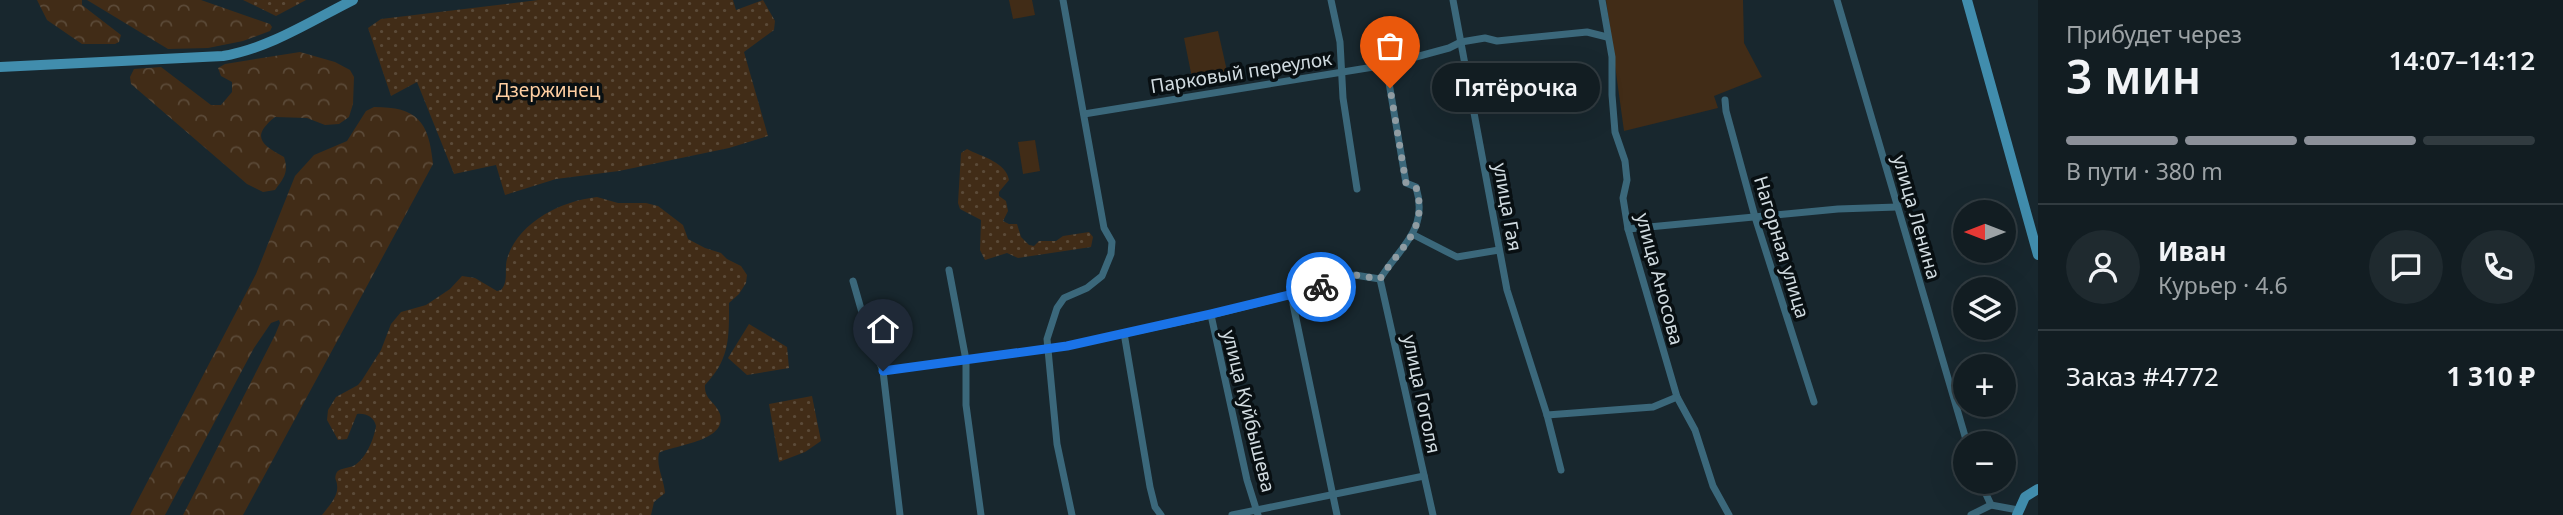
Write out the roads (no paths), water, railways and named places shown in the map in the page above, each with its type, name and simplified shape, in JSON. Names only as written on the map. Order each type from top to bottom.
[{"type":"main road","points":[[0,67],[223,56],[260,47],[353,0]]},
{"type":"main road","points":[[1967,0],[2038,255]]},
{"type":"main road","points":[[2017,512],[2025,497],[2038,489]]},
{"type":"street","points":[[1063,0],[1104,228],[1110,234],[1112,242],[1111,254],[1102,275],[1087,288],[1064,298],[1057,308],[1046,348],[1058,444],[1072,515]]},
{"type":"street","points":[[1331,0],[1340,42],[1357,189]]},
{"type":"street","name":"улица Гая","points":[[1453,0],[1496,219],[1507,290],[1547,415],[1561,470]]},
{"type":"street","name":"улица Аносова","points":[[1602,0],[1612,57],[1615,132],[1625,161],[1627,180],[1623,198],[1628,229],[1677,397],[1695,430],[1713,486],[1729,515]]},
{"type":"street","name":"улица Ленина","points":[[1837,0],[1963,431]]},
{"type":"street","name":"Парковый переулок","points":[[1084,114],[1386,65],[1449,48],[1461,42],[1587,32],[1607,37]]},
{"type":"street","points":[[883,371],[1067,346],[1330,285],[1355,275],[1380,279],[1391,261],[1414,235],[1418,195],[1416,187],[1406,183],[1386,65]]},
{"type":"street","name":"Нагорная улица","points":[[1726,100],[1726,111],[1755,217],[1814,402]]},
{"type":"street","points":[[1628,229],[1838,209],[1898,207]]},
{"type":"street","points":[[1414,235],[1457,257],[1499,250]]},
{"type":"street","points":[[949,270],[966,360],[966,405],[981,515]]},
{"type":"street","name":"улица Гоголя","points":[[1380,279],[1433,515]]},
{"type":"street","points":[[853,281],[883,371],[900,515]]},
{"type":"street","points":[[1295,293],[1293,304],[1337,515]]},
{"type":"street","name":"улица Куйбышева","points":[[1211,314],[1247,480],[1258,513]]},
{"type":"street","points":[[1124,333],[1150,487],[1155,507],[1161,515]]},
{"type":"street","points":[[1547,415],[1653,407],[1677,397]]},
{"type":"street","points":[[1232,515],[1258,513],[1424,476]]},
{"type":"street","points":[[1986,494],[1992,505]]},
{"type":"street","points":[[1971,515],[1992,505],[2017,512]]},
{"type":"place","name":"Пятёрочка","points":[[1390,88]]},
{"type":"park label","name":"Дзержинец","points":[[548,90]]}]
